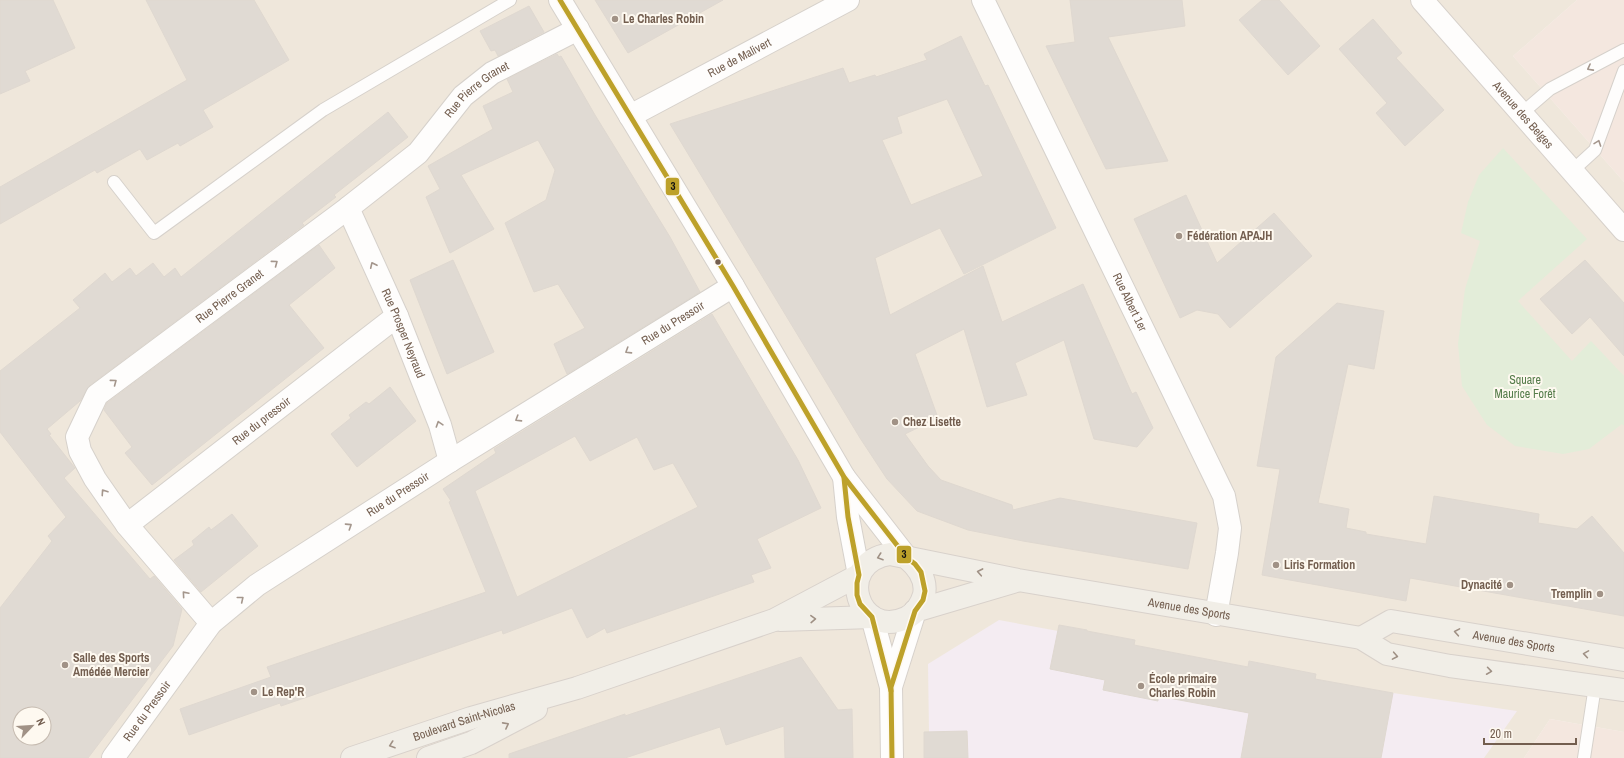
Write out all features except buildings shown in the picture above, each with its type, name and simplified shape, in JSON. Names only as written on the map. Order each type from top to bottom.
[{"type":"main road","points":[[890,554],[908,558],[921,572],[925,591],[922,600],[910,616],[900,621],[880,621],[872,617],[860,604],[857,595],[859,575],[866,564],[881,555],[890,554]]},
{"type":"main road","name":"Avenue des Sports","points":[[908,558],[1018,580],[1361,638],[1387,654],[1450,666],[1624,690]]},
{"type":"main road","points":[[774,620],[859,575]]},
{"type":"main road","points":[[915,611],[1018,580]]},
{"type":"main road","points":[[774,620],[872,617]]},
{"type":"main road","name":"Boulevard Saint-Nicolas","points":[[352,758],[471,718],[577,688],[774,620]]},
{"type":"main road","name":"Avenue des Sports","points":[[1361,638],[1391,621],[1624,660]]},
{"type":"main road","name":"Boulevard Saint-Nicolas","points":[[428,758],[471,744],[577,688]]},
{"type":"street","points":[[560,0],[733,286],[844,477],[908,558]]},
{"type":"street","name":"Rue de Malivert","points":[[630,116],[848,0]]},
{"type":"street","name":"Rue Albert 1er","points":[[983,0],[1224,496],[1230,528],[1216,614]]},
{"type":"street","name":"Avenue des Belges","points":[[1422,0],[1624,230]]},
{"type":"street","name":"Rue Pierre Granet","points":[[210,623],[127,526],[95,479],[80,451],[77,438],[97,394],[348,208],[418,153],[463,96],[486,77],[578,29]]},
{"type":"street","name":"Rue Prosper Neyraud","points":[[348,208],[397,316],[440,425],[450,461]]},
{"type":"street","name":"Rue du Pressoir","points":[[113,758],[210,623],[257,585],[450,461],[733,286]]},
{"type":"street","name":"Rue du pressoir","points":[[127,526],[397,316]]},
{"type":"street","points":[[844,477],[848,517],[859,575]]},
{"type":"street","points":[[891,687],[915,611]]},
{"type":"street","points":[[872,617],[891,687],[892,758]]},
{"type":"lane","points":[[114,182],[154,233],[323,110],[510,0]]},
{"type":"lane","points":[[1522,114],[1550,89],[1624,50]]},
{"type":"lane","points":[[1572,171],[1595,150],[1624,71]]},
{"type":"lane","points":[[1584,758],[1595,686]]},
{"type":"shaded area","points":[[0,0],[1577,0],[1513,56],[1624,182],[1624,732],[1550,719],[1524,758],[0,758]]},
{"type":"shaded area","points":[[1577,0],[1624,0],[1624,182],[1513,56]]},
{"type":"shaded area","name":"École primaire Charles Robin","points":[[999,620],[1058,631],[1065,626],[1087,630],[1086,635],[1119,637],[1135,640],[1134,645],[1248,667],[1249,661],[1265,664],[1299,675],[1300,671],[1316,674],[1315,679],[1393,693],[1517,711],[1484,758],[924,758],[924,735],[929,732],[928,664]]},
{"type":"shaded area","points":[[1550,719],[1624,732],[1624,758],[1524,758]]},
{"type":"green space","name":"Square Maurice Forêt","points":[[1503,148],[1587,239],[1518,301],[1572,361],[1591,341],[1624,376],[1624,426],[1622,424],[1589,449],[1563,454],[1515,446],[1487,425],[1462,386],[1458,344],[1465,289],[1480,241],[1461,233],[1468,202],[1479,175]]},
{"type":"transit line","name":"3","points":[[560,0],[733,286],[844,477],[907,558],[915,564],[921,572],[925,591],[923,600],[915,611],[891,687],[892,758]]},
{"type":"transit line","name":"3","points":[[844,478],[848,517],[859,575],[857,595],[860,604],[872,617],[891,691]]},
{"type":"place","name":"Le Charles Robin","points":[[615,19]]},
{"type":"place","name":"Fédération APAJH","points":[[1179,236]]},
{"type":"place","name":"Chez Lisette","points":[[895,422]]},
{"type":"place","name":"Liris Formation","points":[[1276,565]]},
{"type":"place","name":"Dynacité","points":[[1510,585]]},
{"type":"place","name":"Tremplin","points":[[1600,594]]},
{"type":"place","name":"Salle des Sports Amédée Mercier","points":[[65,665]]},
{"type":"place","name":"École primaire Charles Robin","points":[[1141,686]]},
{"type":"place","name":"Le Rep'R","points":[[254,692]]}]
